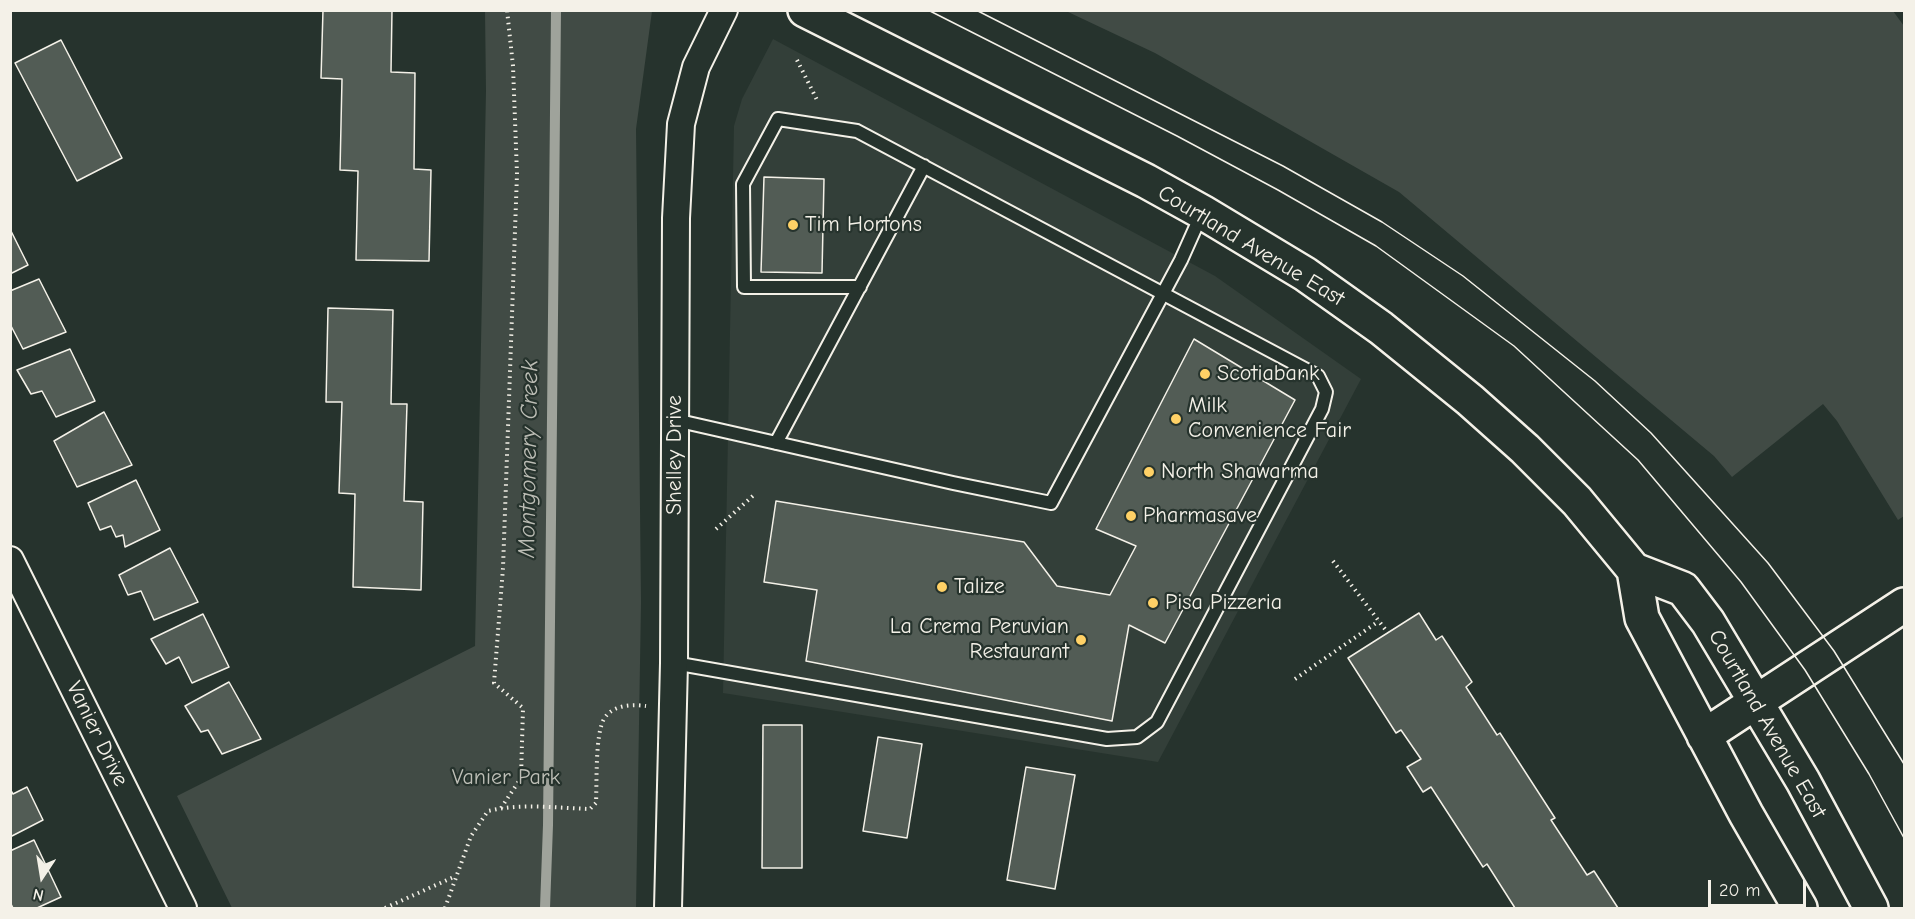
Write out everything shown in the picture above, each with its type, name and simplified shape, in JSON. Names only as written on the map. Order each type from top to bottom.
[{"type":"main road","name":"Courtland Avenue East","points":[[806,10],[1146,181],[1202,212],[1305,274],[1381,328],[1470,400],[1525,449],[1577,501],[1634,570],[1683,589],[1708,622],[1803,781],[1871,909]]},
{"type":"main road","points":[[1634,570],[1642,618],[1746,814],[1800,909]]},
{"type":"main road","points":[[1704,736],[1905,604]]},
{"type":"street","name":"Shelley Drive","points":[[668,909],[674,663],[676,218],[681,124],[696,67],[724,10]]},
{"type":"street","name":"Vanier Drive","points":[[10,561],[183,909]]},
{"type":"lane","points":[[674,663],[1107,739],[1137,737],[1157,722],[1322,408],[1326,392],[1318,376],[857,131],[778,119],[743,184],[744,287],[860,287]]},
{"type":"lane","points":[[776,443],[924,166]]},
{"type":"lane","points":[[675,420],[1052,503],[1182,260],[1202,212]]},
{"type":"path","points":[[501,808],[521,778],[523,708],[495,682],[503,568],[517,174],[513,66],[507,10]]},
{"type":"path","points":[[797,60],[831,127]]},
{"type":"path","points":[[716,530],[756,494]]},
{"type":"path","points":[[1333,561],[1388,633]]},
{"type":"path","points":[[1295,679],[1379,621]]},
{"type":"path","points":[[445,909],[471,836],[488,811],[520,807],[590,808],[596,803],[600,735],[604,718],[617,707],[637,704],[673,709]]},
{"type":"path","points":[[385,909],[457,875]]},
{"type":"shaded area","points":[[773,39],[1215,276],[1361,379],[1158,762],[723,693],[734,126],[742,99]]},
{"type":"green space","name":"Vanier Park","points":[[485,11],[652,11],[636,129],[641,602],[636,908],[232,908],[177,796],[475,646],[486,91]]},
{"type":"green space","points":[[1066,11],[1893,11],[1904,26],[1904,516],[1898,520],[1837,421],[1823,404],[1732,477],[1714,456],[1399,192],[1155,53]]},
{"type":"building","points":[[323,10],[392,10],[391,72],[415,73],[414,169],[431,170],[429,261],[356,260],[358,171],[340,170],[342,79],[321,78]]},
{"type":"building","points":[[61,40],[122,158],[77,181],[15,63]]},
{"type":"building","name":"Tim Hortons","points":[[764,177],[824,179],[822,273],[761,272]]},
{"type":"building","points":[[10,229],[28,265],[10,274]]},
{"type":"building","points":[[39,279],[66,332],[23,349],[10,324],[10,291]]},
{"type":"building","points":[[328,308],[393,310],[391,404],[407,404],[404,501],[423,502],[421,590],[353,587],[355,494],[339,493],[342,402],[326,402]]},
{"type":"building","points":[[1194,339],[1295,400],[1165,643],[1129,625],[1112,721],[806,661],[817,590],[764,582],[776,501],[1024,542],[1057,586],[1110,595],[1136,546],[1096,529]]},
{"type":"building","points":[[70,349],[95,401],[56,417],[42,391],[31,394],[17,370]]},
{"type":"building","points":[[104,412],[132,465],[77,487],[54,441]]},
{"type":"building","points":[[136,480],[160,530],[125,547],[123,535],[116,537],[111,526],[100,530],[88,503]]},
{"type":"building","points":[[170,548],[198,602],[154,620],[141,591],[128,595],[119,575]]},
{"type":"building","points":[[1419,613],[1436,640],[1442,636],[1472,682],[1466,687],[1497,735],[1500,733],[1555,818],[1551,820],[1587,875],[1594,871],[1618,908],[1515,908],[1487,864],[1483,867],[1431,787],[1423,792],[1407,767],[1421,759],[1401,730],[1396,733],[1348,658]]},
{"type":"building","points":[[203,614],[229,667],[192,683],[179,657],[166,664],[151,639]]},
{"type":"building","points":[[229,682],[261,739],[222,754],[208,730],[201,732],[185,706]]},
{"type":"building","points":[[763,725],[802,725],[802,868],[762,868]]},
{"type":"building","points":[[878,737],[922,744],[907,838],[863,831]]},
{"type":"building","points":[[1026,767],[1075,775],[1055,889],[1007,880]]},
{"type":"building","points":[[27,787],[43,820],[10,837],[10,789],[13,794]]},
{"type":"building","points":[[34,840],[61,897],[37,908],[13,908],[10,902],[10,851]]},
{"type":"waterway","name":"Montgomery Creek","points":[[545,908],[548,825],[556,10]]},
{"type":"tram line","points":[[928,10],[1177,136],[1376,246],[1514,346],[1638,460],[1741,582],[1805,670],[1869,774],[1904,838]]},
{"type":"tram line","points":[[976,10],[1283,166],[1382,222],[1463,276],[1595,381],[1651,433],[1768,563],[1834,651],[1904,764]]},
{"type":"place","name":"Tim Hortons","points":[[793,225]]},
{"type":"place","name":"Scotiabank","points":[[1205,374]]},
{"type":"place","name":"Milk Convenience Fair","points":[[1176,419]]},
{"type":"place","name":"North Shawarma","points":[[1149,472]]},
{"type":"place","name":"Pharmasave","points":[[1131,516]]},
{"type":"place","name":"Talize","points":[[942,587]]},
{"type":"place","name":"Pisa Pizzeria","points":[[1153,603]]},
{"type":"place","name":"La Crema Peruvian Restaurant","points":[[1081,640]]}]
